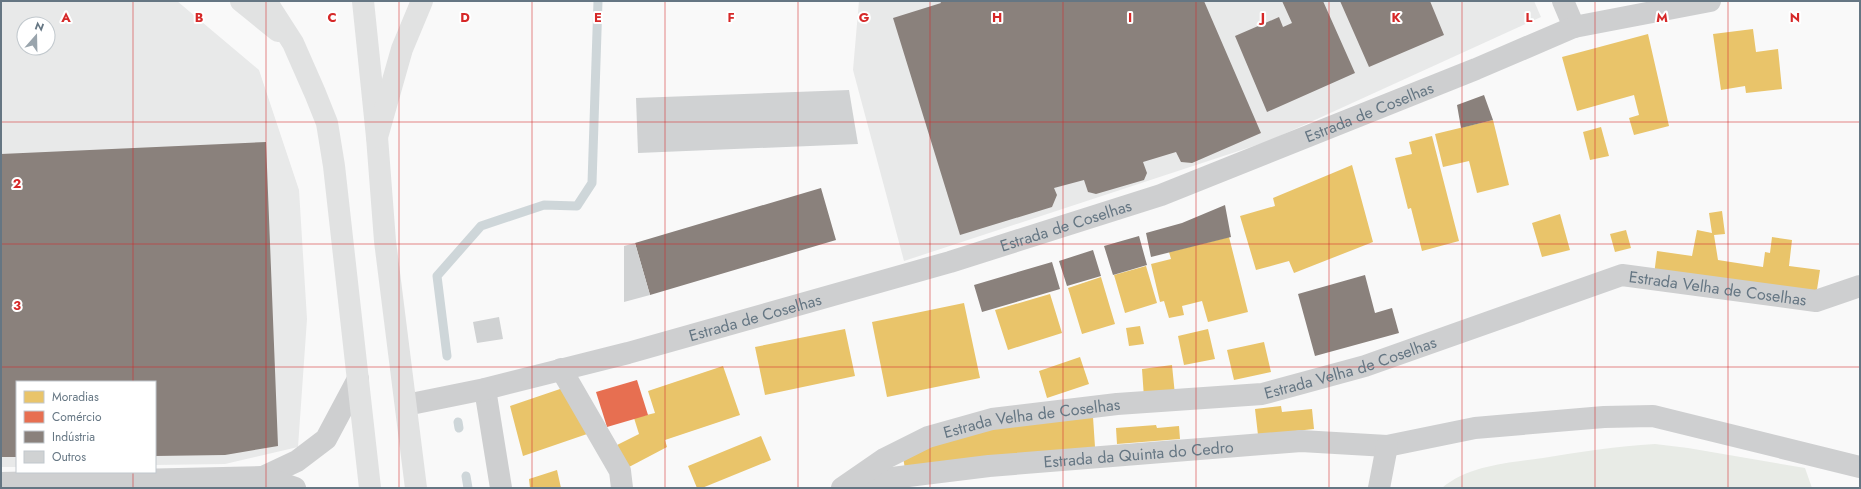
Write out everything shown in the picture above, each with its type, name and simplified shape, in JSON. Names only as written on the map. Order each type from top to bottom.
[{"type":"main road","points":[[241,1],[293,43]]},
{"type":"main road","points":[[266,1],[293,43],[327,123],[334,166],[370,488]]},
{"type":"main road","points":[[363,1],[377,137],[385,241],[416,488]]},
{"type":"main road","points":[[377,137],[402,49],[422,1]]},
{"type":"street","points":[[1563,1],[1574,27]]},
{"type":"street","name":"Estrada de Coselhas","points":[[406,405],[485,389],[628,353],[915,272],[1161,195],[1476,70],[1574,27],[1710,1]]},
{"type":"street","name":"Estrada Velha de Coselhas","points":[[845,486],[884,459],[928,437],[992,419],[1117,404],[1262,394],[1365,366],[1622,276],[1816,301],[1860,286]]},
{"type":"street","points":[[561,369],[620,471],[622,488]]},
{"type":"street","points":[[263,477],[297,461],[326,439],[358,379]]},
{"type":"street","points":[[485,389],[501,488]]},
{"type":"street","name":"Estrada da Quinta do Cedro","points":[[845,486],[989,466],[1301,441],[1387,446],[1483,427],[1604,417],[1653,416],[1860,467]]},
{"type":"street","points":[[1379,488],[1387,446]]},
{"type":"street","points":[[1,483],[263,477],[296,488]]},
{"type":"shaded area","points":[[1,1],[177,1],[259,70],[299,190],[307,319],[298,447],[225,464],[156,465],[156,381],[16,381],[16,467],[1,467]]},
{"type":"shaded area","points":[[859,1],[1534,1],[1541,17],[1269,141],[904,261],[853,70]]},
{"type":"shaded area","points":[[1655,444],[1688,448],[1805,468],[1812,488],[1442,488],[1464,474],[1490,466],[1627,446]]},
{"type":"building: Moradias","points":[[1753,29],[1756,52],[1778,49],[1782,89],[1746,93],[1745,86],[1721,90],[1713,34]]},
{"type":"building: Moradias","points":[[1648,34],[1669,126],[1634,135],[1629,118],[1639,115],[1634,95],[1577,111],[1562,57]]},
{"type":"building: Moradias","points":[[1493,120],[1509,185],[1477,193],[1469,161],[1443,167],[1435,134]]},
{"type":"building: Moradias","points":[[1601,127],[1609,156],[1590,160],[1583,132]]},
{"type":"building: Moradias","points":[[1432,136],[1459,241],[1422,251],[1411,208],[1408,209],[1395,158],[1412,154],[1409,142]]},
{"type":"building: Moradias","points":[[1352,165],[1373,242],[1294,273],[1289,261],[1256,270],[1240,216],[1275,206],[1273,198]]},
{"type":"building: Moradias","points":[[1722,211],[1725,234],[1714,235],[1718,260],[1763,267],[1765,252],[1770,253],[1772,237],[1792,240],[1789,266],[1820,270],[1816,296],[1654,275],[1657,251],[1692,256],[1697,230],[1712,233],[1709,213]]},
{"type":"building: Moradias","points":[[1560,214],[1570,250],[1542,257],[1532,223]]},
{"type":"building: Moradias","points":[[1626,230],[1631,248],[1615,252],[1610,234]]},
{"type":"building: Moradias","points":[[1229,237],[1248,312],[1208,322],[1202,301],[1182,306],[1184,315],[1169,318],[1164,301],[1160,302],[1151,264],[1171,259],[1169,252]]},
{"type":"building: Moradias","points":[[1146,266],[1157,303],[1125,313],[1114,275]]},
{"type":"building: Moradias","points":[[1101,277],[1115,324],[1082,334],[1068,288]]},
{"type":"building: Moradias","points":[[1050,294],[1062,333],[1008,350],[995,310]]},
{"type":"building: Moradias","points":[[964,303],[980,378],[887,397],[872,322]]},
{"type":"building: Moradias","points":[[1140,326],[1144,344],[1129,346],[1126,328]]},
{"type":"building: Moradias","points":[[845,329],[855,376],[765,395],[755,347]]},
{"type":"building: Moradias","points":[[1208,329],[1215,359],[1184,365],[1178,336]]},
{"type":"building: Moradias","points":[[1264,342],[1271,372],[1234,380],[1227,350]]},
{"type":"building: Moradias","points":[[1080,357],[1089,384],[1047,398],[1039,371]]},
{"type":"building: Moradias","points":[[1172,365],[1175,395],[1144,398],[1142,369]]},
{"type":"building: Moradias","points":[[723,366],[740,415],[665,440],[667,447],[629,467],[617,445],[639,434],[634,418],[655,413],[648,391]]},
{"type":"building: Moradias","points":[[563,388],[590,433],[523,456],[510,406]]},
{"type":"building: Moradias","points":[[1281,406],[1282,412],[1312,409],[1314,429],[1258,435],[1255,409]]},
{"type":"building: Moradias","points":[[1093,417],[1095,447],[905,469],[903,457],[973,431]]},
{"type":"building: Moradias","points":[[1156,425],[1157,428],[1179,426],[1180,439],[1117,444],[1116,428]]},
{"type":"building: Moradias","points":[[761,436],[771,460],[702,488],[697,488],[688,466]]},
{"type":"building: Moradias","points":[[557,470],[561,488],[530,488],[529,479]]},
{"type":"building: Comércio","points":[[637,380],[648,415],[607,427],[596,392]]},
{"type":"building: Indústria","points":[[940,1],[1204,1],[1261,133],[1192,163],[1181,162],[1176,152],[1143,162],[1147,173],[1144,180],[1096,194],[1088,192],[1084,180],[1054,188],[1057,195],[1052,207],[960,235],[893,18],[941,3]]},
{"type":"building: Indústria","points":[[1282,1],[1323,1],[1355,73],[1267,112],[1235,36],[1279,17],[1283,27],[1292,23]]},
{"type":"building: Indústria","points":[[1340,1],[1430,1],[1444,35],[1369,67]]},
{"type":"building: Indústria","points":[[1484,95],[1493,120],[1461,128],[1457,105]]},
{"type":"building: Indústria","points":[[266,142],[278,446],[225,455],[156,456],[156,381],[16,381],[16,457],[1,457],[1,154]]},
{"type":"building: Indústria","points":[[821,188],[836,240],[650,295],[635,243]]},
{"type":"building: Indústria","points":[[1225,205],[1231,237],[1151,257],[1146,233],[1182,223]]},
{"type":"building: Indústria","points":[[1139,236],[1147,265],[1113,275],[1104,246]]},
{"type":"building: Indústria","points":[[1093,250],[1101,276],[1067,286],[1059,261]]},
{"type":"building: Indústria","points":[[1052,262],[1060,289],[982,312],[974,285]]},
{"type":"building: Indústria","points":[[1365,275],[1375,313],[1392,308],[1399,333],[1315,356],[1298,294]]},
{"type":"building: Outros","points":[[849,90],[858,144],[638,153],[636,98]]},
{"type":"building: Outros","points":[[635,243],[650,295],[624,302],[624,246]]},
{"type":"building: Outros","points":[[499,317],[503,339],[477,343],[473,322]]},
{"type":"waterway","points":[[447,356],[437,276],[481,226],[544,205],[577,206],[592,183],[598,1]]},
{"type":"waterway","points":[[458,422],[459,428]]},
{"type":"waterway","points":[[466,476],[468,488]]}]
